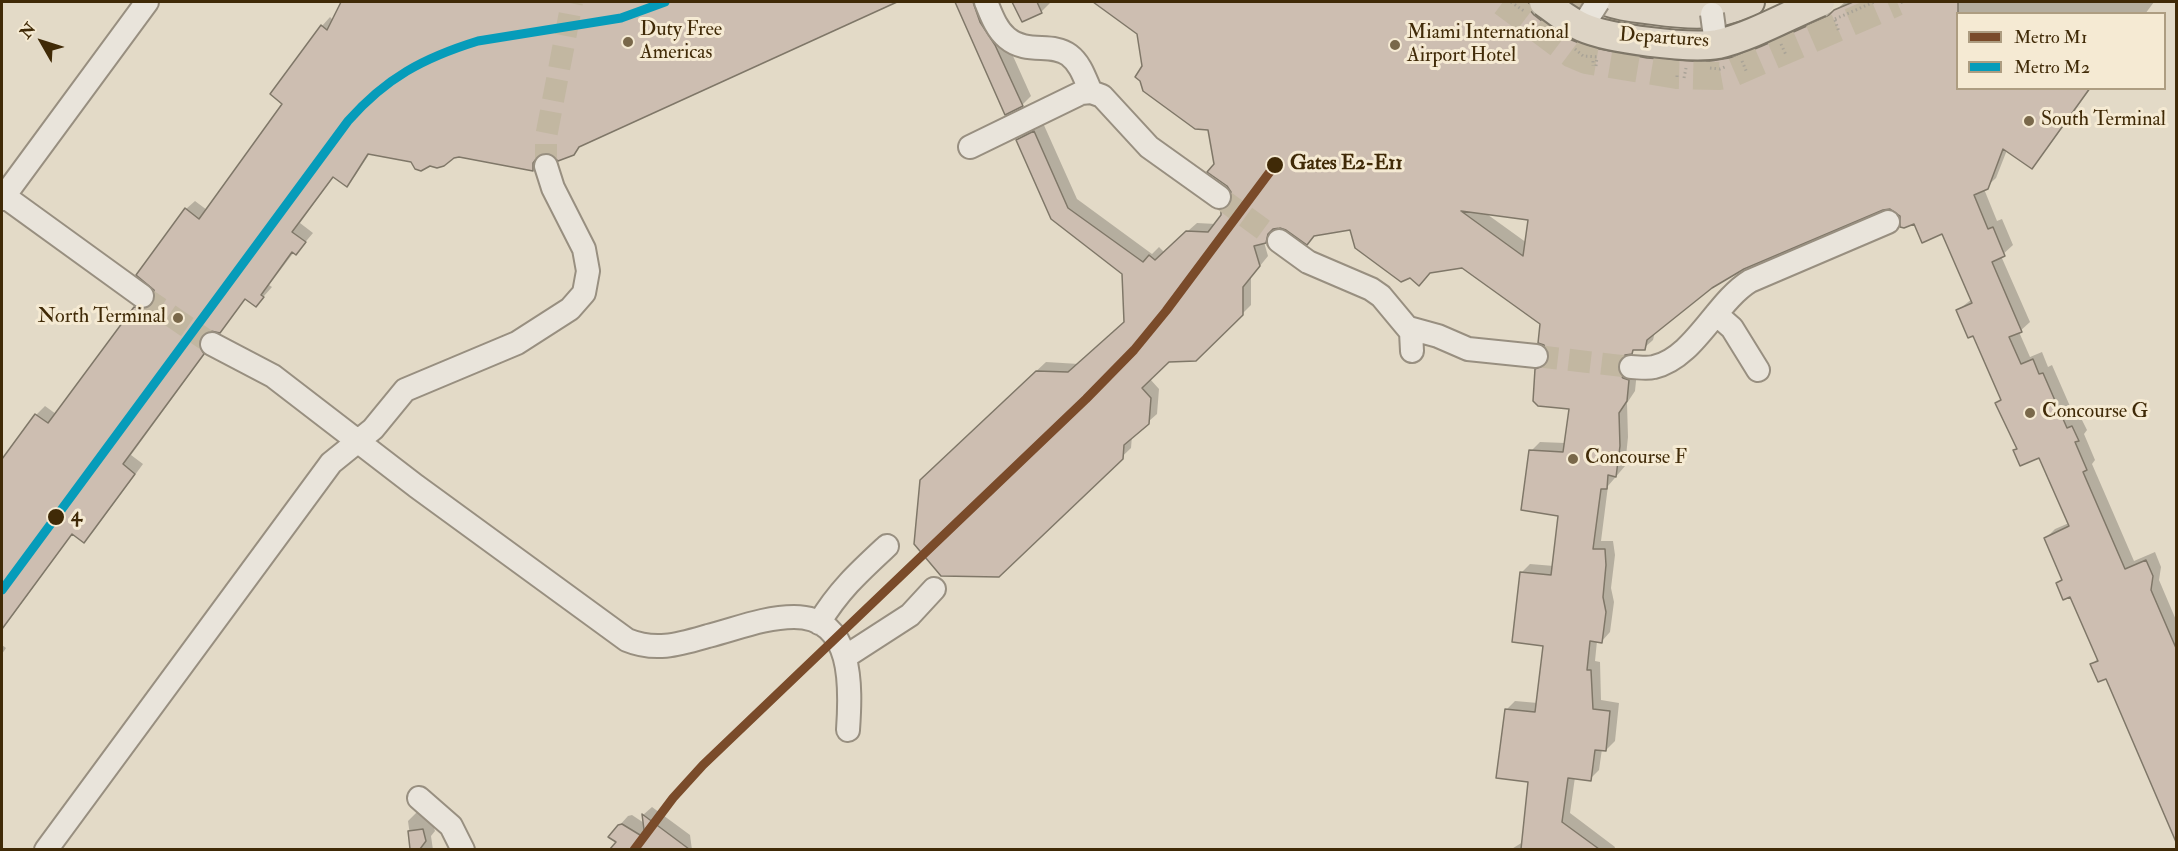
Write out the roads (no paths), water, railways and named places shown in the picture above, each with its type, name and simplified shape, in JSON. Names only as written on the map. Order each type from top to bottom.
[{"type":"main road","name":"Departures","points":[[1544,2],[1582,27],[1620,37],[1695,45],[1716,44],[1827,11]]},
{"type":"main road","name":"Departures","points":[[1609,2],[1689,14],[1723,12],[1750,2]]},
{"type":"lane","points":[[142,296],[3,197],[147,2]]},
{"type":"lane","points":[[986,2],[996,24],[1007,38],[1026,48],[1058,50],[1068,54],[1080,68],[1090,92]]},
{"type":"lane","points":[[1582,27],[1598,2]]},
{"type":"lane","points":[[1712,14],[1716,44]]},
{"type":"lane","points":[[970,147],[1082,93],[1090,92],[1105,99],[1149,147],[1219,197]]},
{"type":"lane","points":[[46,849],[331,463],[373,429],[405,390],[517,343],[570,309],[584,293],[588,271],[584,249],[553,188],[546,166]]},
{"type":"lane","points":[[1631,367],[1652,367],[1669,361],[1684,349],[1735,292],[1750,281],[1888,222]]},
{"type":"lane","points":[[1279,241],[1308,262],[1376,292],[1409,328],[1413,339],[1412,351]]},
{"type":"lane","points":[[1716,314],[1732,328],[1758,370]]},
{"type":"lane","points":[[1409,328],[1438,336],[1468,349],[1536,356]]},
{"type":"lane","points":[[212,344],[273,376],[416,486],[617,633],[637,644],[648,647],[674,645],[780,619],[804,618],[819,623],[831,632],[845,657],[850,676],[848,730]]},
{"type":"lane","points":[[819,623],[831,603],[849,581],[887,546]]},
{"type":"lane","points":[[845,657],[910,615],[933,589]]},
{"type":"lane","points":[[419,798],[451,826],[463,849]]},
{"type":"tunnel","points":[[546,166],[546,137],[572,2]]},
{"type":"tunnel","points":[[1503,2],[1572,54],[1586,60],[1677,75],[1719,76],[1730,74],[1897,2]]},
{"type":"tunnel","points":[[1569,2],[1591,15],[1616,23]]},
{"type":"tunnel","points":[[1219,197],[1279,241]]},
{"type":"tunnel","points":[[142,296],[212,344]]},
{"type":"tunnel","points":[[1536,356],[1631,367]]},
{"type":"metro line","name":"M2","points":[[2,590],[348,121],[362,106],[391,81],[423,62],[478,41],[621,18],[665,2]]},
{"type":"metro line","name":"M1","points":[[634,850],[673,798],[703,765],[1086,399],[1134,350],[1166,311],[1275,165]]},
{"type":"place","name":"Duty Free Americas","points":[[628,42]]},
{"type":"place","name":"Miami International Airport Hotel","points":[[1395,45]]},
{"type":"place","name":"South Terminal","points":[[2029,121]]},
{"type":"place","name":"Gates E2-E11","points":[[1275,165]]},
{"type":"place","name":"North Terminal","points":[[178,318]]},
{"type":"place","name":"Concourse G","points":[[2030,413]]},
{"type":"place","name":"Concourse F","points":[[1573,459]]},
{"type":"place","name":"4","points":[[56,517]]}]
